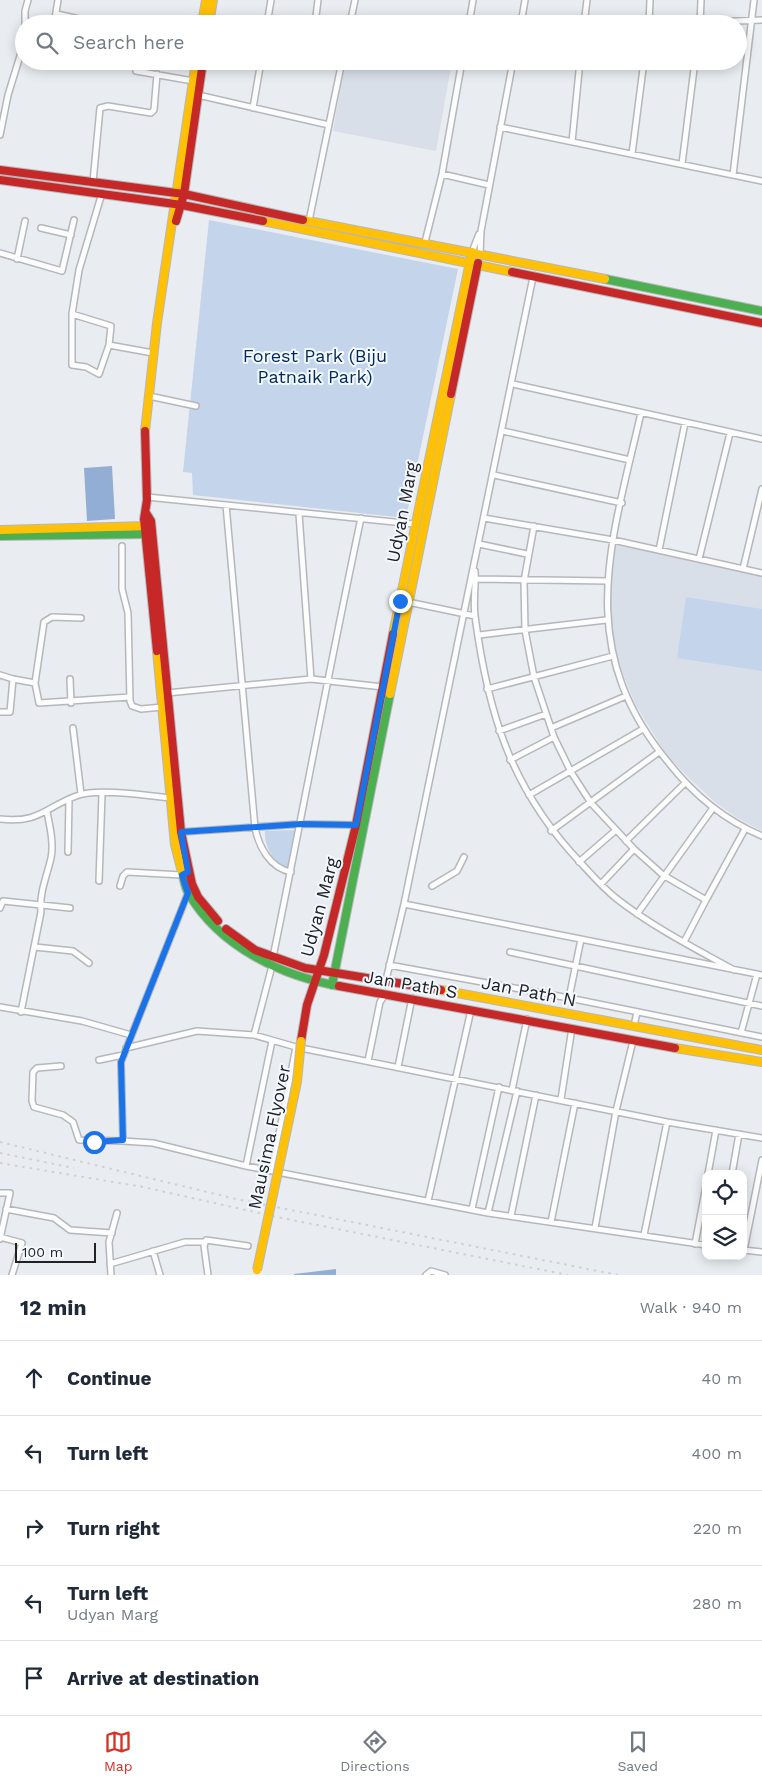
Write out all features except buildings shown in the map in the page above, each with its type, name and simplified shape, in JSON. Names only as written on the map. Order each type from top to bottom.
[{"type":"street","points":[[25,15],[28,0]]},
{"type":"street","points":[[58,0],[57,14],[61,15]]},
{"type":"street","points":[[204,15],[206,0]]},
{"type":"street","points":[[210,15],[213,0]]},
{"type":"street","points":[[268,15],[271,0]]},
{"type":"street","points":[[316,15],[318,0]]},
{"type":"street","points":[[352,15],[355,0]]},
{"type":"street","points":[[472,15],[474,0]]},
{"type":"street","points":[[522,15],[525,0]]},
{"type":"street","points":[[585,15],[587,0]]},
{"type":"street","points":[[649,15],[650,0]]},
{"type":"street","points":[[700,0],[700,15]]},
{"type":"street","points":[[747,66],[754,0]]},
{"type":"street","points":[[747,20],[762,20]]},
{"type":"street","points":[[0,135],[8,95],[16,70]]},
{"type":"street","points":[[180,194],[195,70]]},
{"type":"street","points":[[185,873],[146,513],[144,438],[154,353],[173,227],[202,70]]},
{"type":"street","points":[[253,108],[259,70]]},
{"type":"street","points":[[309,221],[339,70]]},
{"type":"street","points":[[425,242],[442,174],[460,70]]},
{"type":"street","points":[[472,252],[480,231],[511,70]]},
{"type":"street","points":[[572,142],[579,70]]},
{"type":"street","points":[[632,154],[643,70]]},
{"type":"street","points":[[682,164],[694,70]]},
{"type":"street","points":[[733,175],[747,70]]},
{"type":"street","points":[[136,71],[194,81]]},
{"type":"street","points":[[93,182],[100,108],[108,106],[151,113],[154,110],[157,74]]},
{"type":"street","points":[[198,95],[329,125]]},
{"type":"street","points":[[500,127],[762,181]]},
{"type":"street","points":[[0,170],[180,194],[762,311]]},
{"type":"street","points":[[442,174],[489,185]]},
{"type":"street","points":[[0,180],[178,204],[762,323]]},
{"type":"street","points":[[72,314],[111,326],[109,345],[99,374],[86,367],[72,365],[72,314],[79,270],[102,193]]},
{"type":"street","points":[[0,253],[62,271],[74,220]]},
{"type":"street","points":[[17,259],[25,222]]},
{"type":"street","points":[[41,228],[71,235]]},
{"type":"street","points":[[480,231],[480,254]]},
{"type":"street","name":"Udyan Marg","points":[[307,1005],[356,825],[414,524],[472,252]]},
{"type":"street","name":"Udyan Marg","points":[[332,985],[428,502],[480,254]]},
{"type":"street","points":[[386,980],[404,904],[463,615],[494,475],[533,277]]},
{"type":"street","points":[[109,345],[154,353]]},
{"type":"street","points":[[513,384],[762,440]]},
{"type":"street","points":[[149,396],[196,406]]},
{"type":"street","points":[[641,413],[613,540],[608,581],[606,620],[613,656],[626,696],[643,729],[659,752],[685,783],[713,808],[745,829],[762,836]]},
{"type":"street","points":[[659,550],[685,423]]},
{"type":"street","points":[[503,431],[630,460]]},
{"type":"street","points":[[699,559],[730,433]]},
{"type":"street","points":[[494,475],[622,503]]},
{"type":"street","points":[[744,569],[762,489]]},
{"type":"street","points":[[147,497],[299,514],[414,524]]},
{"type":"street","points":[[419,501],[428,502]]},
{"type":"street","points":[[226,505],[256,828],[268,858],[277,868],[290,872]]},
{"type":"street","points":[[299,514],[311,679]]},
{"type":"street","points":[[273,957],[301,824],[326,680],[361,518]]},
{"type":"street","points":[[484,518],[613,540],[762,572]]},
{"type":"street","points":[[534,526],[527,554],[524,581],[525,630],[534,677],[554,737],[571,772],[591,803],[634,850],[663,875],[706,900]]},
{"type":"street","points":[[0,536],[6,532],[148,530]]},
{"type":"street","points":[[148,530],[175,845],[185,873]]},
{"type":"street","points":[[479,544],[527,554]]},
{"type":"street","points":[[122,546],[122,589],[128,613],[130,697],[135,707],[163,707]]},
{"type":"street","points":[[475,560],[475,616],[487,689],[499,731],[510,760],[551,831],[601,884],[637,914],[734,970]]},
{"type":"street","points":[[476,579],[608,581]]},
{"type":"street","points":[[408,602],[475,616]]},
{"type":"street","points":[[81,618],[52,617],[46,620],[35,683],[39,704],[130,697]]},
{"type":"street","points":[[479,635],[606,620]]},
{"type":"street","points":[[487,689],[613,656]]},
{"type":"street","points":[[0,675],[35,683]]},
{"type":"street","points":[[0,712],[10,712],[13,679]]},
{"type":"street","points":[[70,679],[71,702]]},
{"type":"street","points":[[167,693],[311,679],[383,687]]},
{"type":"street","points":[[551,728],[626,696]]},
{"type":"street","points":[[499,731],[546,714]]},
{"type":"street","points":[[73,728],[81,794]]},
{"type":"street","points":[[529,795],[643,729]]},
{"type":"street","points":[[510,760],[554,737]]},
{"type":"street","points":[[551,831],[659,752]]},
{"type":"street","points":[[626,841],[685,783]]},
{"type":"street","points":[[0,819],[28,820],[81,794],[171,798]]},
{"type":"street","points":[[99,881],[102,794]]},
{"type":"street","points":[[68,852],[69,800]]},
{"type":"street","points":[[637,914],[663,875],[713,808]]},
{"type":"street","points":[[21,1012],[35,947],[41,912],[40,904],[52,846],[47,812]]},
{"type":"street","points":[[181,832],[301,824],[356,825]]},
{"type":"street","points":[[684,942],[745,829]]},
{"type":"street","points":[[580,862],[616,830]]},
{"type":"street","points":[[601,884],[634,850]]},
{"type":"street","points":[[432,886],[457,871],[464,857]]},
{"type":"street","points":[[120,886],[123,876],[127,872],[185,873]]},
{"type":"street","name":"Jan Path N","points":[[185,873],[198,897],[219,922],[240,942],[290,964],[762,1050]]},
{"type":"street","name":"Jan Path S","points":[[185,873],[188,893],[206,916],[237,946],[292,975],[314,982],[528,1019],[634,1041],[762,1062]]},
{"type":"street","points":[[123,1140],[124,1122],[120,1081],[123,1055],[188,893]]},
{"type":"street","points":[[0,908],[3,901],[70,908]]},
{"type":"street","points":[[404,904],[759,975],[741,1033]]},
{"type":"street","points":[[569,998],[581,939]]},
{"type":"street","points":[[35,947],[74,951],[89,963]]},
{"type":"street","points":[[510,952],[762,1006]]},
{"type":"street","points":[[389,965],[569,998],[762,1037]]},
{"type":"street","points":[[254,1035],[272,966]]},
{"type":"street","points":[[368,1061],[380,1002],[384,994]]},
{"type":"street","points":[[398,1067],[412,998]]},
{"type":"street","name":"Mausima Flyover","points":[[257,1272],[297,1082],[299,1044],[307,1005]]},
{"type":"street","points":[[0,1006],[21,1012],[82,1021],[131,1035]]},
{"type":"street","points":[[428,1201],[458,1078],[471,1010]]},
{"type":"street","points":[[634,1026],[637,1012]]},
{"type":"street","points":[[488,1213],[515,1090],[528,1019]]},
{"type":"street","points":[[560,1100],[572,1028]]},
{"type":"street","points":[[126,1048],[197,1031],[254,1035],[272,1041],[299,1044],[368,1061],[667,1122],[762,1138]]},
{"type":"street","points":[[246,1166],[272,1041]]},
{"type":"street","points":[[595,1228],[616,1111],[634,1041]]},
{"type":"street","points":[[272,1170],[299,1044]]},
{"type":"street","points":[[99,1060],[123,1055]]},
{"type":"street","points":[[61,1066],[38,1068],[33,1072],[32,1101],[34,1107],[62,1116],[73,1122],[79,1140],[123,1140],[153,1143],[246,1166],[488,1213],[702,1245]]},
{"type":"street","points":[[472,1209],[499,1087]]},
{"type":"street","points":[[511,1216],[536,1095]]},
{"type":"street","points":[[551,1222],[575,1103]]},
{"type":"street","points":[[644,1236],[667,1122]]},
{"type":"street","points":[[709,1170],[716,1130]]},
{"type":"street","points":[[733,1170],[739,1134]]},
{"type":"street","points":[[747,1235],[762,1160]]},
{"type":"street","points":[[0,1193],[10,1193],[0,1238],[22,1243],[12,1275]]},
{"type":"street","points":[[695,1244],[702,1207]]},
{"type":"street","points":[[6,1209],[54,1218],[70,1230],[112,1233]]},
{"type":"street","points":[[111,1275],[109,1242],[117,1213]]},
{"type":"street","points":[[110,1264],[185,1242],[204,1242],[210,1239],[248,1246]]},
{"type":"street","points":[[204,1242],[208,1275]]},
{"type":"street","points":[[747,1250],[762,1252]]},
{"type":"street","points":[[153,1251],[160,1275]]},
{"type":"street","points":[[426,1275],[431,1271],[445,1275]]},
{"type":"shaded area","points":[[343,70],[450,70],[436,151],[333,131]]},
{"type":"shaded area","points":[[614,544],[762,576],[762,831],[737,818],[715,802],[689,778],[666,754],[635,704],[617,659],[612,636],[609,587]]},
{"type":"green space","name":"Forest Park (Biju Patnaik Park)","points":[[209,220],[458,269],[406,518],[193,495],[192,473],[183,472]]},
{"type":"green space","points":[[686,597],[762,609],[762,671],[677,658]]},
{"type":"green space","points":[[295,830],[288,868],[278,862],[270,853],[266,843],[265,831]]},
{"type":"water","points":[[112,466],[115,519],[87,521],[84,468]]},
{"type":"water","points":[[336,1269],[336,1275],[294,1275],[294,1274]]},
{"type":"railway","points":[[0,1142],[236,1199],[618,1275]]},
{"type":"railway","points":[[0,1153],[74,1168]]},
{"type":"railway","points":[[0,1163],[143,1187],[277,1217],[568,1275]]},
{"type":"traffic: fast","points":[[605,279],[762,311]]},
{"type":"traffic: fast","points":[[0,536],[150,534]]},
{"type":"traffic: fast","points":[[332,985],[390,694]]},
{"type":"traffic: fast","points":[[182,872],[188,892],[202,913],[235,944],[254,956],[296,975],[339,986]]},
{"type":"traffic: slow","points":[[204,15],[206,0]]},
{"type":"traffic: slow","points":[[210,15],[213,0]]},
{"type":"traffic: slow","points":[[145,431],[157,323],[195,70]]},
{"type":"traffic: slow","points":[[303,220],[605,279]]},
{"type":"traffic: slow","points":[[263,221],[512,272]]},
{"type":"traffic: slow","points":[[393,634],[472,252]]},
{"type":"traffic: slow","points":[[390,694],[451,394]]},
{"type":"traffic: slow","points":[[0,530],[148,526]]},
{"type":"traffic: slow","points":[[157,651],[175,845],[182,872]]},
{"type":"traffic: slow","points":[[441,990],[762,1050]]},
{"type":"traffic: slow","points":[[257,1270],[297,1082],[301,1041]]},
{"type":"traffic: slow","points":[[675,1048],[762,1062]]},
{"type":"traffic: jam","points":[[176,221],[184,194],[202,70]]},
{"type":"traffic: jam","points":[[0,170],[184,194],[303,220]]},
{"type":"traffic: jam","points":[[0,180],[182,205],[263,221]]},
{"type":"traffic: jam","points":[[451,394],[478,263]]},
{"type":"traffic: jam","points":[[512,272],[762,323]]},
{"type":"traffic: jam","points":[[145,431],[147,500],[144,519],[157,651]]},
{"type":"traffic: jam","points":[[146,513],[151,521],[181,832],[192,884],[198,897],[218,921]]},
{"type":"traffic: jam","points":[[301,1041],[307,1005],[324,955],[356,825],[393,634]]},
{"type":"traffic: jam","points":[[226,929],[255,950],[305,968],[441,990]]},
{"type":"traffic: jam","points":[[339,986],[675,1048]]},
{"type":"route","points":[[94,1142],[123,1140],[121,1062],[188,893],[182,875],[188,872],[181,832],[301,824],[356,825],[400,601]]}]
